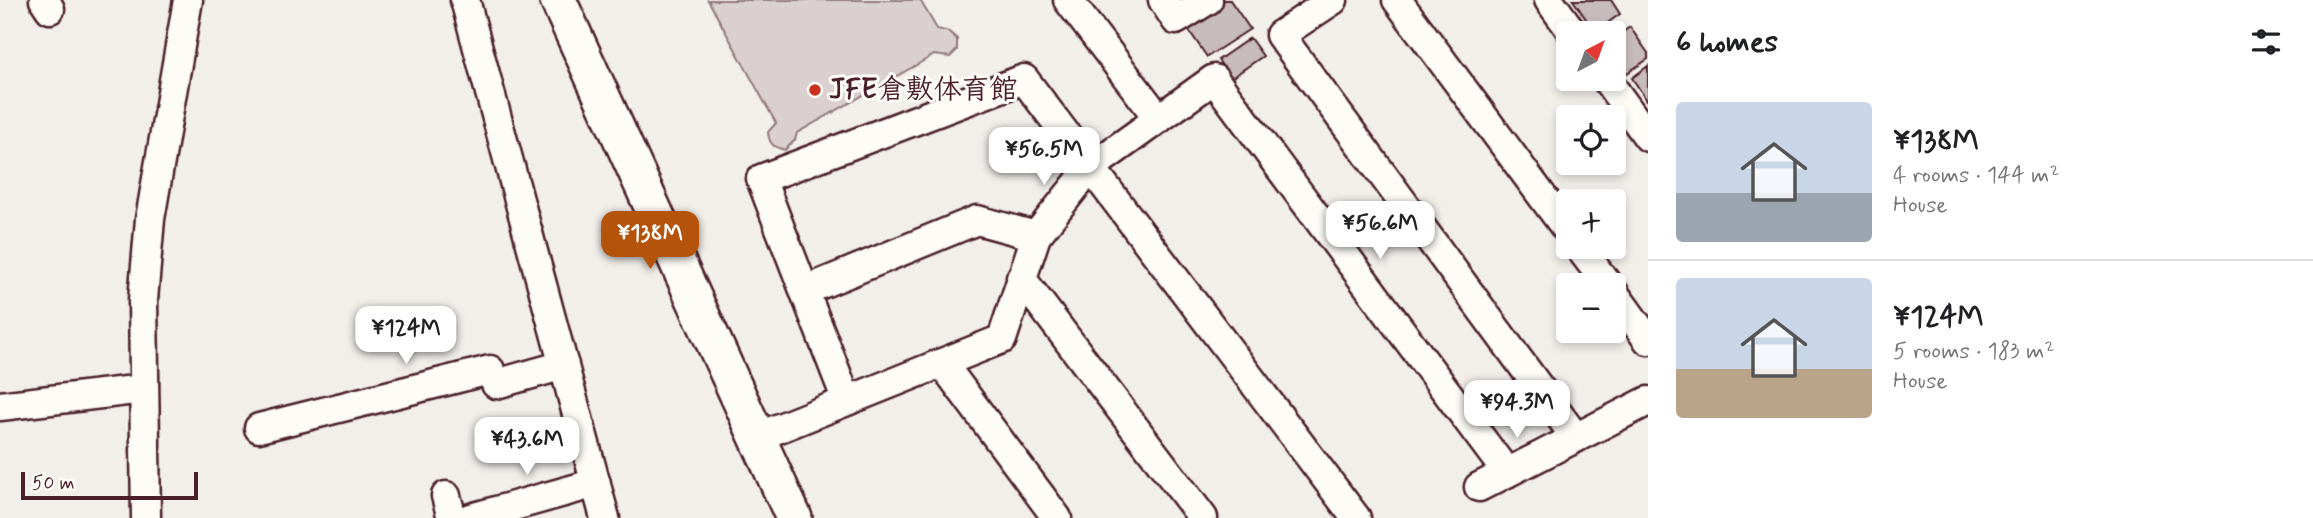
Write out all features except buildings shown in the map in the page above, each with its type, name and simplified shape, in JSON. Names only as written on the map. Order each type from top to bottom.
[{"type":"street","points":[[146,518],[143,300],[150,219],[188,0]]},
{"type":"street","points":[[465,0],[605,518]]},
{"type":"street","points":[[558,0],[794,518]]},
{"type":"street","points":[[1069,0],[1158,119]]},
{"type":"street","points":[[1163,0],[1176,20],[1208,0]]},
{"type":"street","points":[[1333,0],[1280,35],[1576,438]]},
{"type":"street","points":[[1398,0],[1556,216]]},
{"type":"street","points":[[1549,0],[1564,21]]},
{"type":"street","points":[[847,401],[761,179],[1024,79],[1356,518]]},
{"type":"street","points":[[757,437],[1002,339],[1036,236],[1090,168],[1214,79],[1507,473]]},
{"type":"street","points":[[1615,91],[1648,137]]},
{"type":"street","points":[[804,291],[976,220],[1036,236]]},
{"type":"street","points":[[1588,259],[1599,273]]},
{"type":"street","points":[[1021,278],[1203,518]]},
{"type":"street","points":[[1626,310],[1648,340]]},
{"type":"street","points":[[942,363],[1057,518]]},
{"type":"street","points":[[259,428],[490,370],[496,383],[564,365]]},
{"type":"street","points":[[0,406],[143,389]]},
{"type":"street","points":[[1479,487],[1648,401]]},
{"type":"street","points":[[471,518],[596,483]]},
{"type":"shaded area","name":"JFE倉敷体育館","points":[[708,0],[920,0],[937,29],[949,32],[957,39],[957,50],[950,57],[934,55],[797,133],[795,140],[785,150],[771,143],[768,132],[776,123]]},
{"type":"place","name":"JFE倉敷体育館","points":[[815,90]]}]
